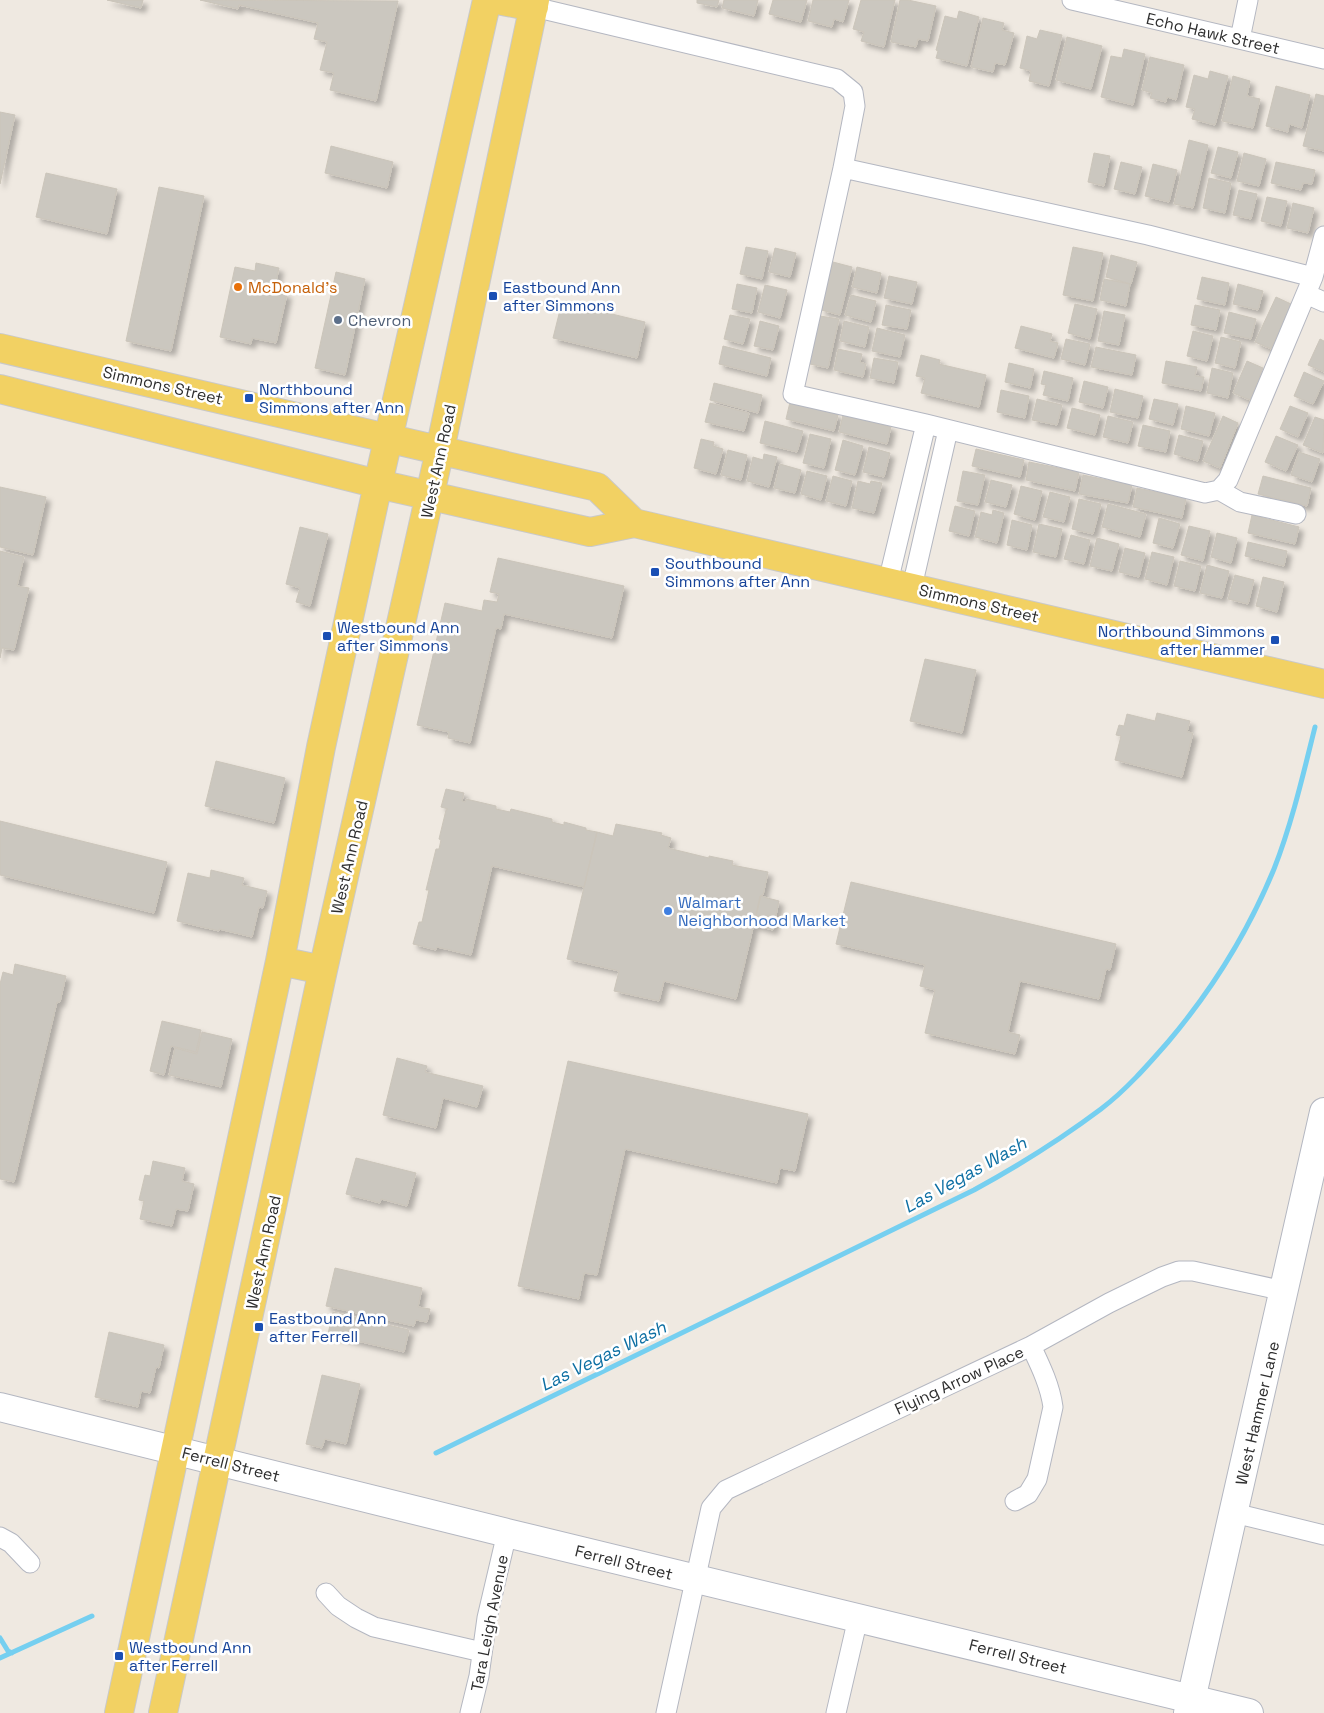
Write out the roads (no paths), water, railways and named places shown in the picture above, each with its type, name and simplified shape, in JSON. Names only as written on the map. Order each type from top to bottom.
[{"type":"main road","points":[[119,1713],[280,962],[322,747],[378,484],[487,0]]},
{"type":"main road","points":[[497,0],[534,3]]},
{"type":"main road","name":"West Ann Road","points":[[164,1713],[324,970],[440,450],[534,3]]},
{"type":"main road","name":"Simmons Street","points":[[0,348],[597,487],[634,523]]},
{"type":"main road","name":"Simmons Street","points":[[0,389],[378,484],[590,532],[634,523],[1324,684]]},
{"type":"main road","points":[[280,962],[324,970]]},
{"type":"street","name":"Echo Hawk Street","points":[[1072,0],[1324,59]]},
{"type":"street","points":[[1240,39],[1248,0]]},
{"type":"street","points":[[534,3],[837,79],[853,92],[855,106],[843,168],[793,394],[926,424],[1205,493],[1219,490],[1228,480],[1309,285],[1324,236]]},
{"type":"street","points":[[843,168],[1148,235],[1309,285],[1324,302]]},
{"type":"street","points":[[900,585],[926,424]]},
{"type":"street","points":[[900,585],[948,430]]},
{"type":"street","points":[[1219,490],[1240,502],[1296,514]]},
{"type":"street","name":"West Hammer Lane","points":[[1190,1706],[1324,1112]]},
{"type":"street","name":"Flying Arrow Place","points":[[666,1713],[711,1508],[726,1490],[1031,1346],[1162,1277],[1179,1272],[1193,1271],[1284,1291]]},
{"type":"street","points":[[1015,1501],[1028,1494],[1037,1479],[1053,1407],[1043,1372],[1031,1346]]},
{"type":"street","name":"Ferrell Street","points":[[0,1407],[858,1618],[1190,1706],[1249,1713]]},
{"type":"street","points":[[1234,1513],[1324,1535]]},
{"type":"street","name":"Tara Leigh Avenue","points":[[470,1713],[487,1618],[507,1533]]},
{"type":"street","points":[[0,1537],[11,1543],[30,1563]]},
{"type":"street","points":[[326,1593],[338,1606],[374,1627],[482,1652]]},
{"type":"street","points":[[836,1713],[858,1618]]},
{"type":"waterway","name":"Las Vegas Wash","points":[[436,1453],[974,1190],[1023,1162],[1110,1102],[1144,1069],[1184,1022],[1214,981],[1241,938],[1264,892],[1280,852],[1297,799],[1315,727]]},
{"type":"waterway","name":"Las Vegas Wash","points":[[0,1658],[92,1616]]},
{"type":"waterway","points":[[0,1638],[8,1651],[12,1653]]},
{"type":"place","name":"McDonald's","points":[[238,287]]},
{"type":"place","name":"Eastbound Ann after Simmons","points":[[493,296]]},
{"type":"place","name":"Chevron","points":[[338,320]]},
{"type":"place","name":"Northbound Simmons after Ann","points":[[249,398]]},
{"type":"place","name":"Southbound Simmons after Ann","points":[[655,572]]},
{"type":"place","name":"Westbound Ann after Simmons","points":[[327,636]]},
{"type":"place","name":"Northbound Simmons after Hammer","points":[[1275,640]]},
{"type":"place","name":"Walmart Neighborhood Market","points":[[668,911]]},
{"type":"place","name":"Eastbound Ann after Ferrell","points":[[259,1327]]},
{"type":"place","name":"Westbound Ann after Ferrell","points":[[119,1656]]}]
